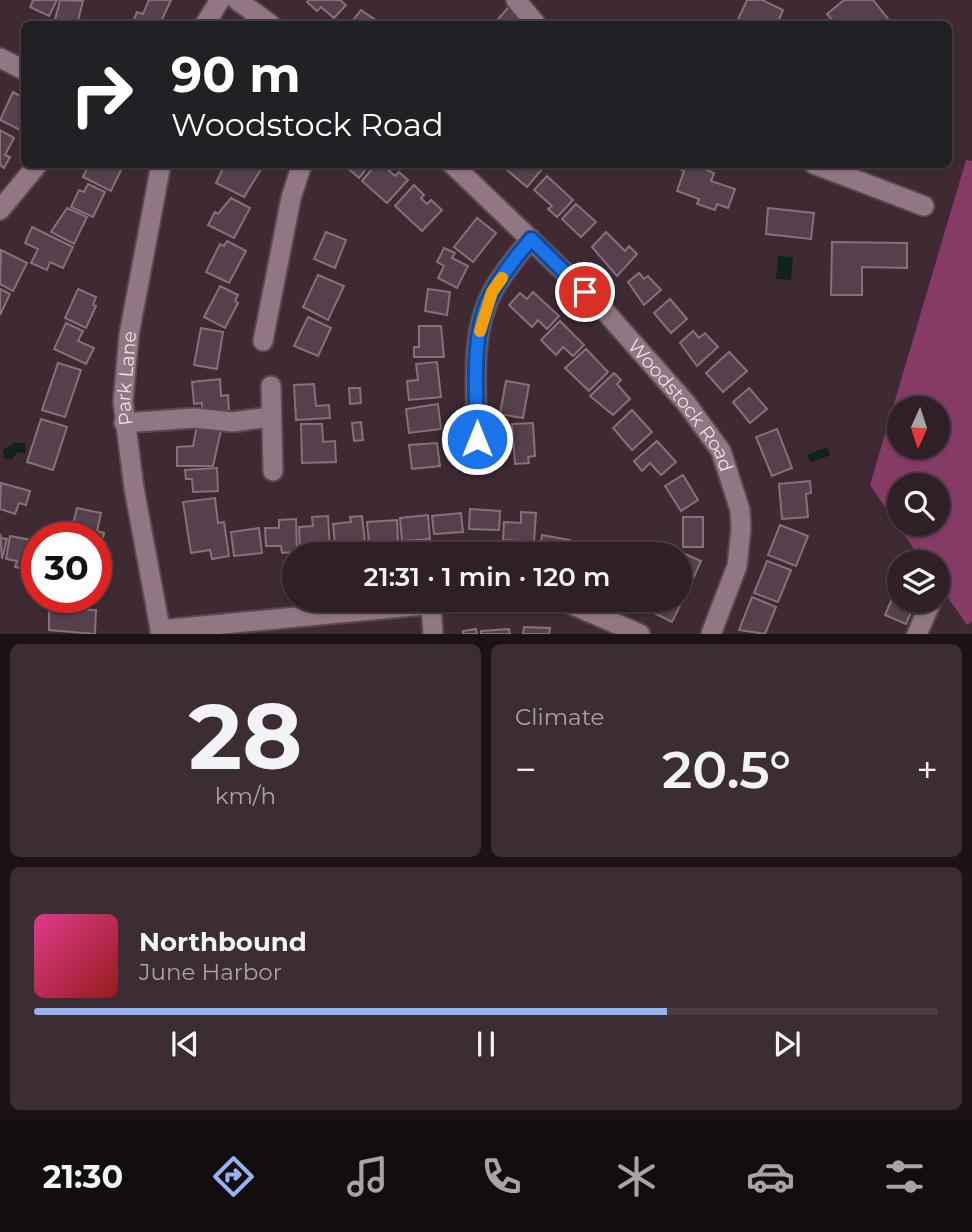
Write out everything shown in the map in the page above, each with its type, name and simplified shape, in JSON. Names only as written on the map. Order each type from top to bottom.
[{"type":"street","points":[[207,21],[220,0]]},
{"type":"street","points":[[237,0],[266,21]]},
{"type":"street","points":[[516,0],[534,21]]},
{"type":"street","points":[[0,58],[21,68]]},
{"type":"street","points":[[0,210],[35,168]]},
{"type":"street","name":"Park Lane","points":[[160,168],[127,347],[124,423],[161,631]]},
{"type":"street","points":[[263,341],[291,198],[301,168]]},
{"type":"street","name":"Woodstock Road","points":[[456,168],[531,239],[651,362],[721,451],[740,510],[741,528],[737,566],[711,634]]},
{"type":"street","points":[[824,168],[924,206]]},
{"type":"street","points":[[477,439],[478,352],[486,309],[492,292],[531,239]]},
{"type":"street","points":[[271,386],[273,471]]},
{"type":"street","points":[[124,423],[194,418],[233,422],[270,417]]},
{"type":"street","points":[[161,631],[358,612]]},
{"type":"street","points":[[431,612],[433,634]]},
{"type":"street","points":[[589,612],[640,634]]},
{"type":"street","points":[[917,634],[926,613]]},
{"type":"shaded area","points":[[966,160],[972,161],[972,621],[967,625],[950,600],[950,550],[915,550],[905,536],[950,536],[950,473],[887,473],[887,510],[870,485],[887,427],[887,459],[950,459],[950,396],[896,396]]},
{"type":"shaded area","points":[[778,256],[793,257],[791,280],[776,279]]},
{"type":"shaded area","points":[[14,443],[25,443],[26,452],[17,453],[11,460],[4,459],[3,450]]},
{"type":"shaded area","points":[[827,447],[830,455],[811,463],[807,455]]},
{"type":"building","points":[[33,0],[57,0],[49,16],[30,7]]},
{"type":"building","points":[[60,0],[83,1],[78,21],[55,20]]},
{"type":"building","points":[[149,0],[171,0],[161,21],[133,21],[137,12],[143,14]]},
{"type":"building","points":[[340,0],[346,5],[334,18],[321,7],[317,11],[307,2]]},
{"type":"building","points":[[747,0],[762,0],[783,10],[778,21],[737,21]]},
{"type":"building","points":[[844,0],[873,0],[889,20],[833,21],[827,14]]},
{"type":"building","points":[[511,4],[530,21],[497,21]]},
{"type":"building","points":[[361,10],[374,19],[372,21],[352,21]]},
{"type":"building","points":[[13,92],[21,96],[21,130],[0,120]]},
{"type":"building","points":[[0,130],[14,138],[5,155],[10,157],[4,168],[0,165]]},
{"type":"building","points":[[87,168],[122,168],[111,191],[83,177]]},
{"type":"building","points":[[223,168],[262,168],[244,197],[216,183]]},
{"type":"building","points":[[348,168],[367,168],[359,178]]},
{"type":"building","points":[[373,168],[392,168],[389,171],[395,176],[399,172],[408,180],[387,203],[362,181]]},
{"type":"building","points":[[505,168],[543,168],[527,187]]},
{"type":"building","points":[[676,168],[702,168],[714,173],[711,181],[735,189],[728,208],[717,204],[715,210],[697,204],[699,199],[677,191],[684,171]]},
{"type":"building","points":[[547,176],[573,200],[557,217],[548,209],[552,206],[534,190]]},
{"type":"building","points":[[88,184],[105,192],[93,217],[71,207],[79,190],[84,192]]},
{"type":"building","points":[[414,185],[424,195],[421,198],[427,204],[431,200],[442,210],[422,231],[395,206]]},
{"type":"building","points":[[231,198],[250,208],[234,238],[208,225],[215,212],[218,214]]},
{"type":"building","points":[[576,204],[596,222],[581,237],[562,219]]},
{"type":"building","points":[[67,208],[87,217],[74,244],[51,232]]},
{"type":"building","points":[[768,208],[814,213],[811,239],[766,234]]},
{"type":"building","points":[[477,218],[496,233],[473,262],[454,247]]},
{"type":"building","points":[[32,227],[73,247],[63,268],[50,262],[47,270],[31,263],[38,249],[25,243]]},
{"type":"building","points":[[326,232],[346,240],[335,268],[314,259]]},
{"type":"building","points":[[606,232],[625,251],[629,246],[637,254],[617,276],[592,247]]},
{"type":"building","points":[[227,241],[246,251],[229,283],[206,272],[220,244],[224,246]]},
{"type":"building","points":[[832,242],[907,243],[907,268],[862,267],[862,295],[831,295]]},
{"type":"building","points":[[444,248],[455,253],[452,258],[468,266],[457,288],[438,278],[444,266],[437,262]]},
{"type":"building","points":[[1,250],[27,263],[13,291],[0,284]]},
{"type":"building","points":[[639,273],[644,279],[648,276],[661,290],[644,305],[628,282]]},
{"type":"building","points":[[318,275],[344,286],[328,320],[303,307]]},
{"type":"building","points":[[220,286],[238,295],[235,301],[238,303],[225,328],[204,317]]},
{"type":"building","points":[[0,289],[10,294],[0,315]]},
{"type":"building","points":[[78,289],[96,297],[93,305],[96,306],[86,328],[65,318]]},
{"type":"building","points":[[428,289],[450,292],[447,315],[425,311]]},
{"type":"building","points":[[533,292],[559,316],[547,329],[538,320],[532,327],[509,305],[520,293],[527,299]]},
{"type":"building","points":[[670,299],[687,319],[671,333],[654,313]]},
{"type":"building","points":[[308,317],[331,328],[318,356],[294,346]]},
{"type":"building","points":[[560,321],[584,345],[573,356],[563,347],[556,355],[541,340]]},
{"type":"building","points":[[66,323],[83,331],[78,341],[94,348],[86,364],[54,349]]},
{"type":"building","points":[[419,326],[441,326],[444,357],[414,357],[414,347],[419,347]]},
{"type":"building","points":[[201,328],[223,332],[217,369],[194,365]]},
{"type":"building","points":[[693,331],[699,338],[705,333],[718,347],[697,366],[680,343]]},
{"type":"building","points":[[586,349],[608,372],[589,391],[565,368]]},
{"type":"building","points":[[729,352],[747,371],[723,392],[706,373]]},
{"type":"building","points":[[437,362],[441,397],[409,400],[407,381],[418,380],[416,364]]},
{"type":"building","points":[[58,363],[81,370],[65,417],[42,410]]},
{"type":"building","points":[[614,373],[621,380],[617,384],[630,399],[613,415],[590,396]]},
{"type":"building","points":[[220,379],[221,396],[228,395],[229,412],[202,414],[202,403],[194,404],[192,382]]},
{"type":"building","points":[[506,381],[529,385],[523,418],[500,414]]},
{"type":"building","points":[[314,384],[316,406],[329,405],[330,418],[296,420],[294,385]]},
{"type":"building","points":[[349,388],[360,388],[361,403],[350,404]]},
{"type":"building","points":[[749,388],[767,409],[750,423],[733,402]]},
{"type":"building","points":[[438,404],[441,429],[409,433],[406,409]]},
{"type":"building","points":[[632,410],[652,432],[632,450],[613,428]]},
{"type":"building","points":[[41,419],[67,427],[53,470],[27,462]]},
{"type":"building","points":[[361,422],[363,440],[354,441],[352,423]]},
{"type":"building","points":[[533,423],[535,456],[528,457],[529,463],[515,464],[512,424]]},
{"type":"building","points":[[301,424],[322,424],[323,442],[335,441],[336,462],[302,463]]},
{"type":"building","points":[[197,425],[221,430],[213,466],[177,466],[177,447],[193,446]]},
{"type":"building","points":[[777,429],[792,468],[772,476],[756,437]]},
{"type":"building","points":[[657,441],[676,462],[661,475],[650,463],[642,471],[634,461]]},
{"type":"building","points":[[437,443],[440,466],[412,469],[409,445]]},
{"type":"building","points":[[217,468],[218,491],[193,492],[192,479],[186,479],[185,470]]},
{"type":"building","points":[[683,475],[698,500],[681,511],[665,486]]},
{"type":"building","points":[[810,481],[811,493],[806,494],[808,517],[782,519],[779,484]]},
{"type":"building","points":[[1,483],[30,491],[26,505],[19,503],[15,514],[0,509]]},
{"type":"building","points":[[215,498],[218,523],[224,522],[229,556],[212,559],[210,550],[191,553],[183,502]]},
{"type":"building","points":[[77,508],[101,513],[99,522],[74,522]]},
{"type":"building","points":[[470,509],[500,511],[499,530],[469,529]]},
{"type":"building","points":[[521,512],[536,513],[534,542],[503,540],[504,522],[521,523]]},
{"type":"building","points":[[461,513],[463,532],[434,534],[432,516]]},
{"type":"building","points":[[428,515],[430,539],[402,541],[400,518]]},
{"type":"building","points":[[328,516],[330,542],[300,542],[299,527],[313,526],[312,517]]},
{"type":"building","points":[[362,516],[365,542],[335,542],[333,524],[351,522],[350,517]]},
{"type":"building","points":[[683,517],[703,517],[703,547],[692,547],[692,542],[683,542]]},
{"type":"building","points":[[296,519],[297,542],[282,542],[282,553],[281,546],[266,546],[265,528],[279,528],[279,520]]},
{"type":"building","points":[[397,520],[398,541],[369,542],[367,522]]},
{"type":"building","points":[[780,525],[808,536],[796,566],[768,555]]},
{"type":"building","points":[[259,528],[262,553],[234,556],[231,532]]},
{"type":"building","points":[[0,534],[1,538],[7,539],[2,559]]},
{"type":"building","points":[[542,535],[570,540],[570,542],[541,542]]},
{"type":"building","points":[[10,536],[21,538],[21,568],[15,567],[17,561],[6,559]]},
{"type":"building","points":[[692,557],[701,561],[692,581]]},
{"type":"building","points":[[767,561],[791,570],[778,602],[754,593]]},
{"type":"building","points":[[752,597],[776,607],[765,634],[739,630]]},
{"type":"building","points":[[887,610],[887,613],[911,613],[906,624],[885,615]]},
{"type":"building","points":[[654,612],[677,612],[672,622]]},
{"type":"building","points":[[49,613],[96,613],[95,634],[49,630]]},
{"type":"building","points":[[524,627],[550,628],[549,634],[523,634]]},
{"type":"building","points":[[476,629],[477,634],[463,634],[463,631]]},
{"type":"building","points":[[509,629],[510,634],[481,634],[481,631]]},
{"type":"slow traffic","points":[[480,331],[492,292],[502,278]]},
{"type":"route","points":[[477,439],[480,331],[492,292],[511,264],[531,239],[585,292]]}]
